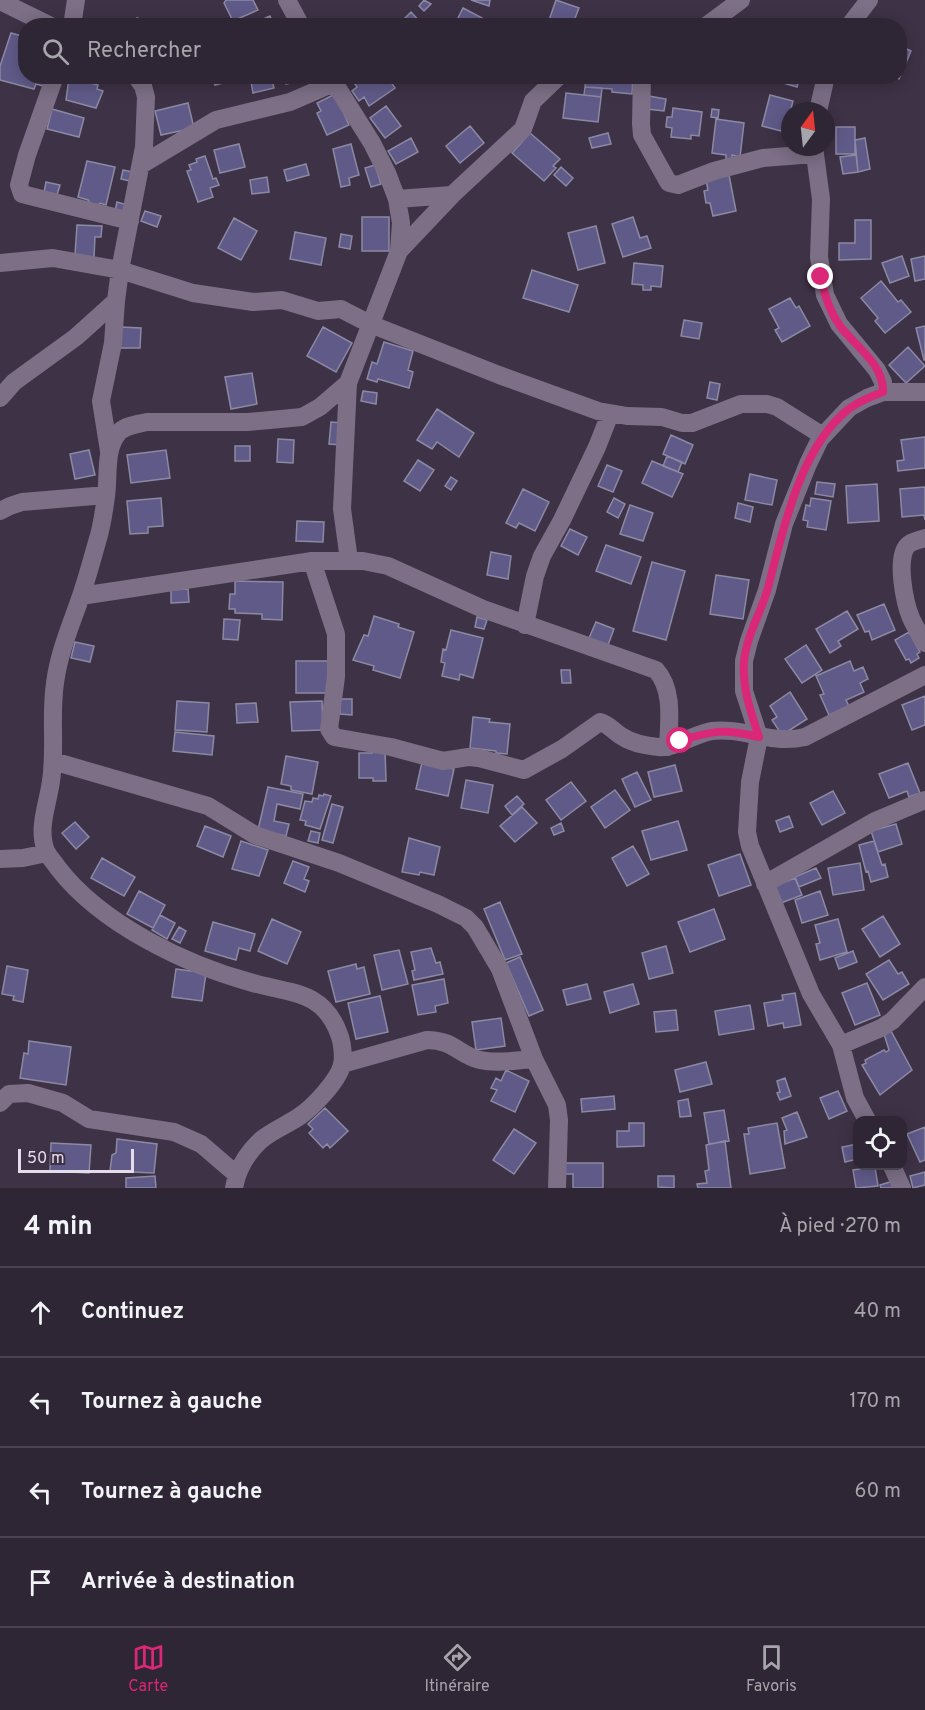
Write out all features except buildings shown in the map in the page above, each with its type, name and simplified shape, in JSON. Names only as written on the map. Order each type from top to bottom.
[{"type":"street","points":[[73,18],[76,0]]},
{"type":"street","points":[[286,0],[296,18]]},
{"type":"street","points":[[717,18],[741,0]]},
{"type":"street","points":[[855,18],[869,0]]},
{"type":"street","points":[[0,1],[35,18]]},
{"type":"street","points":[[53,84],[27,155],[19,190],[22,194],[129,221]]},
{"type":"street","points":[[0,1103],[9,1094],[28,1093],[63,1103],[95,1121],[174,1132],[201,1144],[235,1181],[259,1142],[272,1131],[301,1115],[320,1098],[342,1064],[340,1036],[328,1012],[316,1000],[297,992],[229,977],[178,955],[140,935],[95,905],[69,882],[47,853],[43,841],[42,827],[53,761],[53,704],[58,664],[100,532],[106,495],[109,451],[101,401],[112,343],[120,270],[144,147],[146,97],[142,84]]},
{"type":"street","points":[[141,165],[216,120],[290,102],[324,84]]},
{"type":"street","points":[[335,84],[372,143],[387,172],[397,199],[401,223],[399,251],[348,383],[342,509],[349,560]]},
{"type":"street","points":[[399,251],[452,195],[524,129],[533,101],[551,84]]},
{"type":"street","points":[[642,84],[642,135],[657,158],[667,180],[673,184],[678,185],[714,171],[781,155]]},
{"type":"street","points":[[820,102],[824,84]]},
{"type":"street","points":[[815,156],[821,200],[819,257],[825,295],[839,324],[877,370],[883,382],[883,392]]},
{"type":"street","points":[[397,199],[452,195]]},
{"type":"street","points":[[0,263],[53,258],[120,270],[193,293],[253,302],[282,300],[318,311],[341,309],[370,324],[499,375],[610,414],[662,417],[682,423],[692,423],[741,404],[767,404],[777,407],[823,436]]},
{"type":"street","points":[[0,398],[14,382],[76,337],[117,301]]},
{"type":"street","points":[[109,451],[118,433],[132,424],[147,422],[248,423],[302,417],[320,407],[348,383]]},
{"type":"street","points":[[865,1116],[855,1098],[841,1045],[811,994],[750,846],[747,832],[750,782],[759,737],[744,691],[744,661],[748,641],[767,590],[784,524],[808,464],[823,436],[849,408],[867,398],[883,392],[925,392]]},
{"type":"street","points":[[525,625],[530,594],[542,556],[597,447],[610,414]]},
{"type":"street","points":[[0,512],[22,502],[106,495]]},
{"type":"street","points":[[925,538],[908,544],[904,550],[902,564],[903,587],[911,620],[925,643]]},
{"type":"street","points":[[81,596],[312,561],[349,560],[388,566],[472,605],[656,670],[666,689],[668,701],[668,747]]},
{"type":"street","points":[[312,561],[336,634],[336,678],[329,729],[334,737],[391,747],[443,761],[472,757],[504,763],[515,769],[524,770],[562,749],[600,722],[632,741],[660,747],[668,747],[710,731],[727,730],[759,737],[792,740],[805,737],[925,675]]},
{"type":"street","points":[[53,761],[208,806],[255,835],[339,863],[466,918],[475,927],[500,969],[534,1059],[557,1105],[559,1120],[557,1188]]},
{"type":"street","points":[[765,884],[875,821],[925,800]]},
{"type":"street","points":[[0,859],[23,858],[47,853]]},
{"type":"street","points":[[841,1045],[892,1021],[925,987]]},
{"type":"street","points":[[342,1064],[427,1040],[449,1043],[480,1060],[534,1059]]},
{"type":"street","points":[[893,1170],[902,1188]]},
{"type":"route","points":[[680,741],[710,731],[727,730],[759,737],[744,691],[744,661],[748,641],[767,590],[784,524],[820,439],[849,408],[883,392],[883,382],[877,370],[839,324],[825,295],[821,277]]}]
